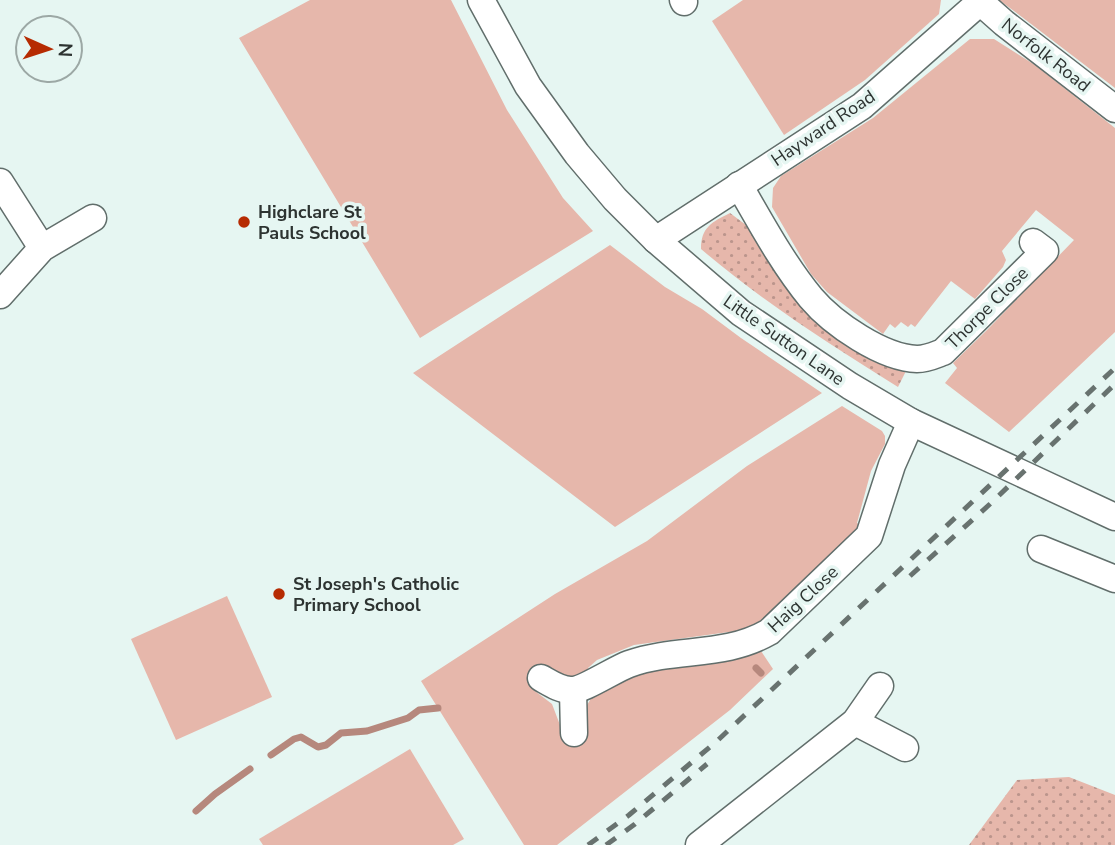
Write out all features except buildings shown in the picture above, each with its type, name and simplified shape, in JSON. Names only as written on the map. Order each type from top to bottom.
[{"type":"street","name":"Little Sutton Lane","points":[[481,0],[528,86],[577,154],[615,199],[656,240],[741,313],[850,386],[911,422],[1115,517]]},
{"type":"street","name":"Hayward Road","points":[[656,240],[862,106],[979,1]]},
{"type":"street","name":"Norfolk Road","points":[[979,1],[1115,109]]},
{"type":"street","points":[[0,182],[42,247]]},
{"type":"street","name":"Thorpe Close","points":[[739,185],[773,243],[813,300],[851,332],[877,347],[916,359],[943,352],[1045,251],[1033,242]]},
{"type":"street","points":[[0,295],[42,247],[93,218]]},
{"type":"street","name":"Haig Close","points":[[573,691],[624,666],[653,656],[731,648],[749,643],[769,632],[869,536],[892,465],[911,422]]},
{"type":"street","points":[[1041,549],[1115,579]]},
{"type":"street","points":[[541,678],[560,688],[573,691],[574,733]]},
{"type":"street","points":[[699,845],[855,722],[880,686]]},
{"type":"street","points":[[855,722],[905,748]]},
{"type":"shaded area","points":[[310,0],[451,0],[507,110],[563,198],[593,231],[420,338],[239,38]]},
{"type":"shaded area","points":[[743,0],[941,0],[939,14],[865,80],[784,135],[712,21]]},
{"type":"shaded area","points":[[999,0],[1115,0],[1115,88],[1014,11]]},
{"type":"shaded area","points":[[970,39],[994,39],[1035,65],[1115,128],[1115,332],[1009,432],[945,383],[957,368],[953,363],[1074,240],[1036,210],[1002,251],[1006,260],[1003,267],[975,299],[951,281],[915,327],[911,324],[908,327],[901,322],[895,328],[890,324],[883,334],[827,292],[811,274],[772,207],[773,188],[781,176],[873,118]]},
{"type":"shaded area","points":[[730,213],[750,228],[768,253],[908,367],[898,387],[772,305],[701,249],[705,230]]},
{"type":"shaded area","points":[[610,245],[665,287],[702,309],[822,393],[615,527],[413,373]]},
{"type":"shaded area","points":[[842,406],[882,431],[885,436],[885,444],[871,471],[857,523],[863,527],[758,628],[634,645],[597,660],[588,668],[590,674],[538,686],[535,691],[552,704],[560,725],[583,712],[593,695],[638,671],[761,651],[773,669],[730,710],[557,845],[524,845],[421,681],[555,594],[647,541],[747,466]]},
{"type":"shaded area","points":[[227,596],[272,697],[176,740],[131,639]]},
{"type":"shaded area","points":[[410,749],[464,839],[453,845],[263,845],[259,839]]},
{"type":"shaded area","points":[[1069,777],[1115,795],[1115,845],[969,845],[1017,780]]},
{"type":"waterway","points":[[756,668],[761,673]]},
{"type":"waterway","points":[[271,755],[301,737],[318,747],[326,745],[341,733],[367,731],[408,718],[419,710],[438,708]]},
{"type":"waterway","points":[[196,811],[250,769]]},
{"type":"railway","points":[[588,845],[629,815],[717,741],[1115,368]]},
{"type":"railway","points":[[910,576],[990,504],[1115,384]]},
{"type":"railway","points":[[606,845],[707,764]]},
{"type":"place","name":"Highclare St Pauls School","points":[[244,222]]},
{"type":"place","name":"St Joseph's Catholic Primary School","points":[[279,594]]}]
